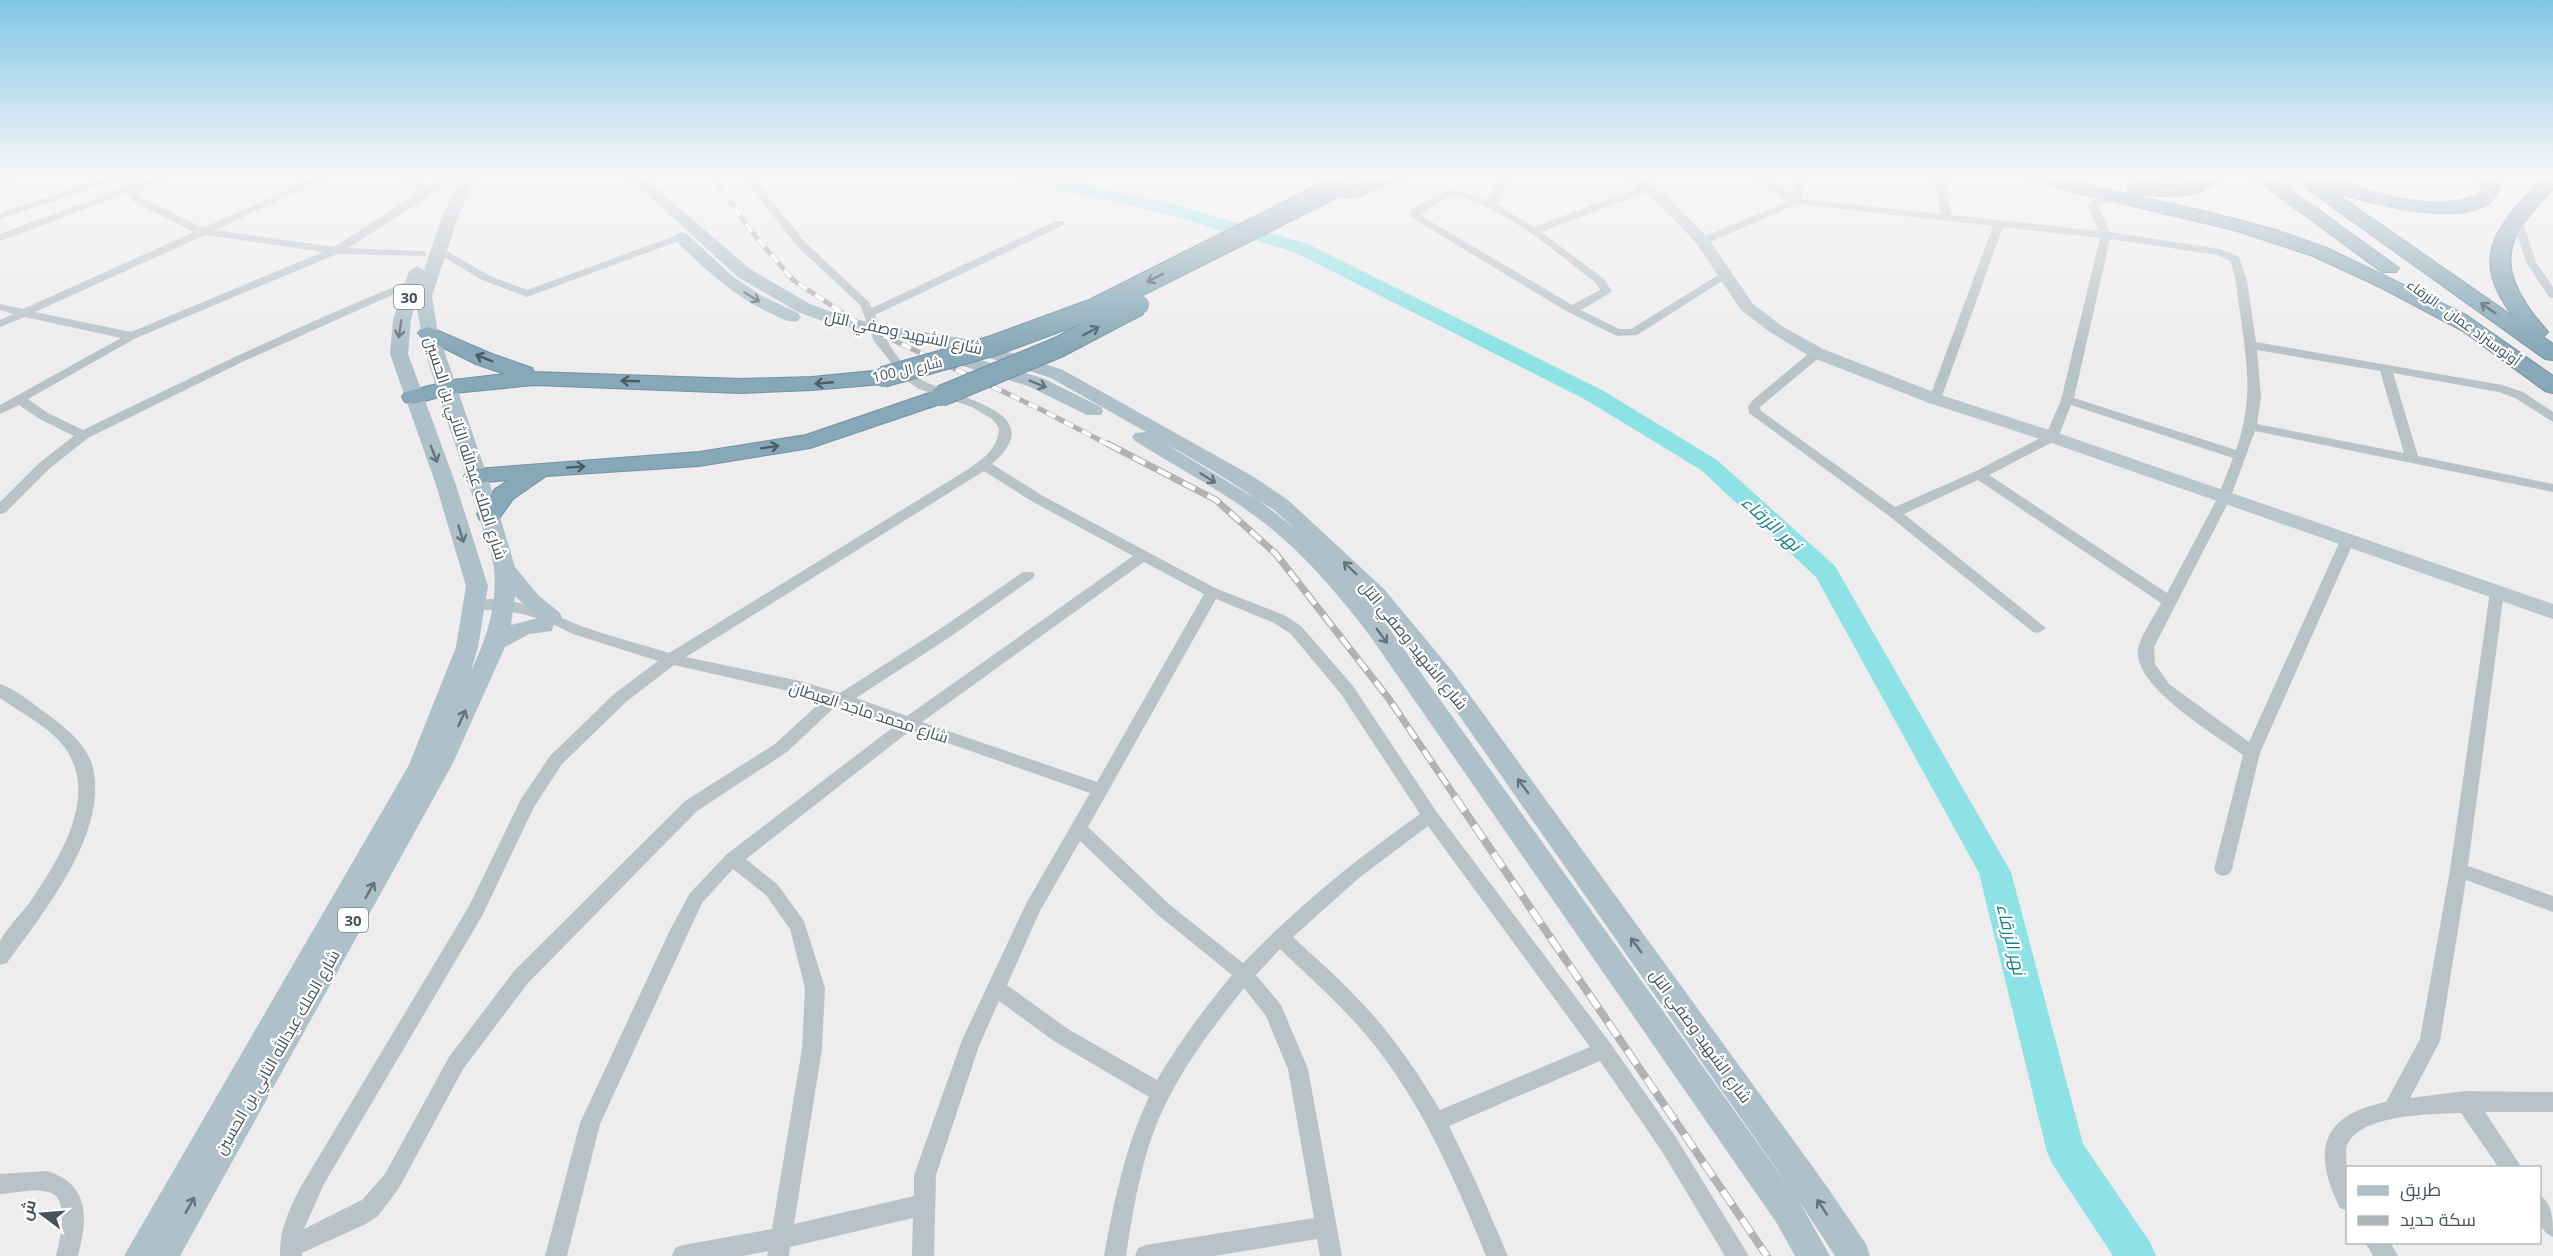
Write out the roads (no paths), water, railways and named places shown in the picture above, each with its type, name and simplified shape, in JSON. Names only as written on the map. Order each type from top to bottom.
[{"type":"highway","name":"شارع ال 100","points":[[413,397],[446,386],[490,380],[540,378],[740,386],[820,384],[883,377],[979,352],[1058,324],[1251,234]]},
{"type":"highway","name":"شارع ال 100","points":[[476,476],[544,469],[699,459],[810,441],[941,396],[1059,347],[1265,234]]},
{"type":"highway","points":[[2268,234],[2318,250],[2374,276],[2474,329]]},
{"type":"highway","name":"أوتوستراد عمان - الزرقاء","points":[[2341,234],[2553,386]]},
{"type":"highway","name":"أوتوستراد عمان - الزرقاء","points":[[2381,234],[2553,354]]},
{"type":"highway","points":[[2508,234],[2500,248],[2497,266],[2505,288],[2519,311],[2553,348]]},
{"type":"highway","points":[[429,333],[484,359],[540,378]]},
{"type":"highway","points":[[489,514],[504,494],[522,480],[544,469]]},
{"type":"main road","name":"شارع الملك عبدالله الثاني بن الحسين","points":[[162,1256],[441,763],[496,642],[503,610],[505,570],[489,514],[429,333],[424,296],[430,252],[436,234]]},
{"type":"main road","name":"شارع الملك عبدالله الثاني بن الحسين","points":[[140,1256],[421,767],[460,670],[476,582],[446,485],[401,362],[399,339],[413,283],[439,234]]},
{"type":"main road","name":"شارع الشهيد وصفي التل","points":[[676,234],[726,280],[756,300],[793,318],[824,328],[875,328],[1035,382],[1078,402],[1148,440],[1267,515],[1313,556],[1351,595],[1378,630],[1787,1211],[1814,1256]]},
{"type":"main road","name":"شارع الشهيد وصفي التل","points":[[699,234],[744,273],[804,308],[834,319],[965,344],[1057,374],[1247,481],[1281,505],[1323,542],[1376,594],[1445,678],[1812,1192],[1854,1256]]},
{"type":"main road","points":[[446,485],[476,476]]},
{"type":"main road","points":[[505,570],[553,623]]},
{"type":"main road","points":[[496,642],[525,627],[553,623]]},
{"type":"street","points":[[0,324],[195,234]]},
{"type":"street","points":[[219,234],[336,251],[430,252],[483,277],[527,294],[680,237]]},
{"type":"street","points":[[0,410],[132,336],[336,251],[364,234]]},
{"type":"street","points":[[291,1251],[296,1221],[317,1177],[476,911],[540,781],[556,760],[598,717],[671,659],[984,465],[1000,449],[1005,428],[996,416],[976,404],[922,386],[908,376],[875,328],[865,304],[792,234]]},
{"type":"street","points":[[875,328],[1041,234]]},
{"type":"street","points":[[1444,234],[1572,310],[1617,332],[1633,333],[1724,276]]},
{"type":"street","points":[[1537,234],[1606,288],[1603,293],[1572,310]]},
{"type":"street","points":[[1696,234],[1746,307],[1776,329],[1817,353],[1935,399],[2052,437],[2553,612]]},
{"type":"street","points":[[1703,241],[1723,234]]},
{"type":"street","points":[[1935,399],[1996,234]]},
{"type":"street","points":[[2095,234],[2220,252],[2233,257],[2237,263],[2251,345],[2254,399],[2250,426],[2224,497],[2168,601],[2146,647],[2145,655],[2152,675],[2175,698],[2252,753]]},
{"type":"street","points":[[2522,234],[2531,262],[2553,295]]},
{"type":"street","points":[[1894,513],[1979,475],[2052,437],[2067,400],[2106,235]]},
{"type":"street","points":[[0,510],[44,466],[83,435],[238,359],[413,283]]},
{"type":"street","points":[[0,307],[85,328],[132,336]]},
{"type":"street","points":[[2251,345],[2502,389],[2519,395],[2553,418]]},
{"type":"street","points":[[1817,353],[1758,402],[1754,406],[1755,413],[1894,513],[2038,628]]},
{"type":"street","points":[[2385,368],[2412,459]]},
{"type":"street","points":[[19,399],[42,415],[83,435]]},
{"type":"street","points":[[2067,400],[2240,456]]},
{"type":"street","points":[[2250,426],[2553,488]]},
{"type":"street","points":[[984,465],[1038,499],[1212,592],[1280,619],[1302,636],[1347,690],[1430,816],[1604,1050],[1668,1143],[1733,1254]]},
{"type":"street","points":[[1979,475],[2168,601]]},
{"type":"street","points":[[2223,869],[2252,753],[2347,541]]},
{"type":"street","points":[[556,1256],[590,1123],[696,897],[734,859],[909,723],[1144,555]]},
{"type":"street","points":[[291,1251],[370,1208],[392,1181],[461,1055],[521,977],[691,806],[781,748],[839,698],[945,633],[1028,575]]},
{"type":"street","points":[[923,1256],[925,1175],[969,1046],[1033,907],[1194,629],[1212,592]]},
{"type":"street","points":[[2392,1111],[2430,1041],[2459,870],[2497,592]]},
{"type":"street","name":"شارع محمد ماجد العيطان","points":[[472,610],[503,610],[671,659],[800,687],[839,698],[1100,789]]},
{"type":"street","points":[[0,690],[71,744],[82,762],[87,785],[86,810],[77,839],[0,957]]},
{"type":"street","points":[[1115,1256],[1125,1196],[1138,1151],[1161,1094],[1187,1049],[1245,975],[1281,938],[1353,872],[1430,816]]},
{"type":"street","points":[[1079,829],[1164,910],[1245,975],[1274,1011],[1298,1070],[1331,1256]]},
{"type":"street","points":[[734,859],[772,890],[798,926],[815,988],[812,1049],[779,1247]]},
{"type":"street","points":[[2459,870],[2553,904]]},
{"type":"street","points":[[1281,938],[1351,1005],[1384,1045],[1435,1122],[1497,1256]]},
{"type":"street","points":[[997,989],[1060,1035],[1161,1094]]},
{"type":"street","points":[[1435,1122],[1604,1050]]},
{"type":"street","points":[[2465,1101],[2511,1166]]},
{"type":"street","points":[[2346,1195],[2337,1167],[2336,1148],[2340,1133],[2351,1123],[2392,1111],[2465,1101],[2553,1102]]},
{"type":"street","points":[[0,1184],[48,1181],[62,1187],[70,1201],[73,1218],[72,1240],[67,1256]]},
{"type":"street","points":[[683,1256],[779,1247],[923,1205]]},
{"type":"street","points":[[2541,1208],[2553,1226]]},
{"type":"street","points":[[1146,1256],[1327,1227]]},
{"type":"street","points":[[2378,1244],[2387,1256]]},
{"type":"waterway","name":"نهر الزرقاء","points":[[1253,234],[1301,248],[1594,395],[1709,465],[1826,572],[1995,872],[2066,1152],[2136,1256]]},
{"type":"railway","points":[[753,234],[793,280],[861,325],[1038,408],[1111,446]]},
{"type":"railway","points":[[1108,444],[1216,500],[1276,554],[1389,699],[1456,798]]},
{"type":"railway","points":[[1455,797],[1767,1256]]}]
